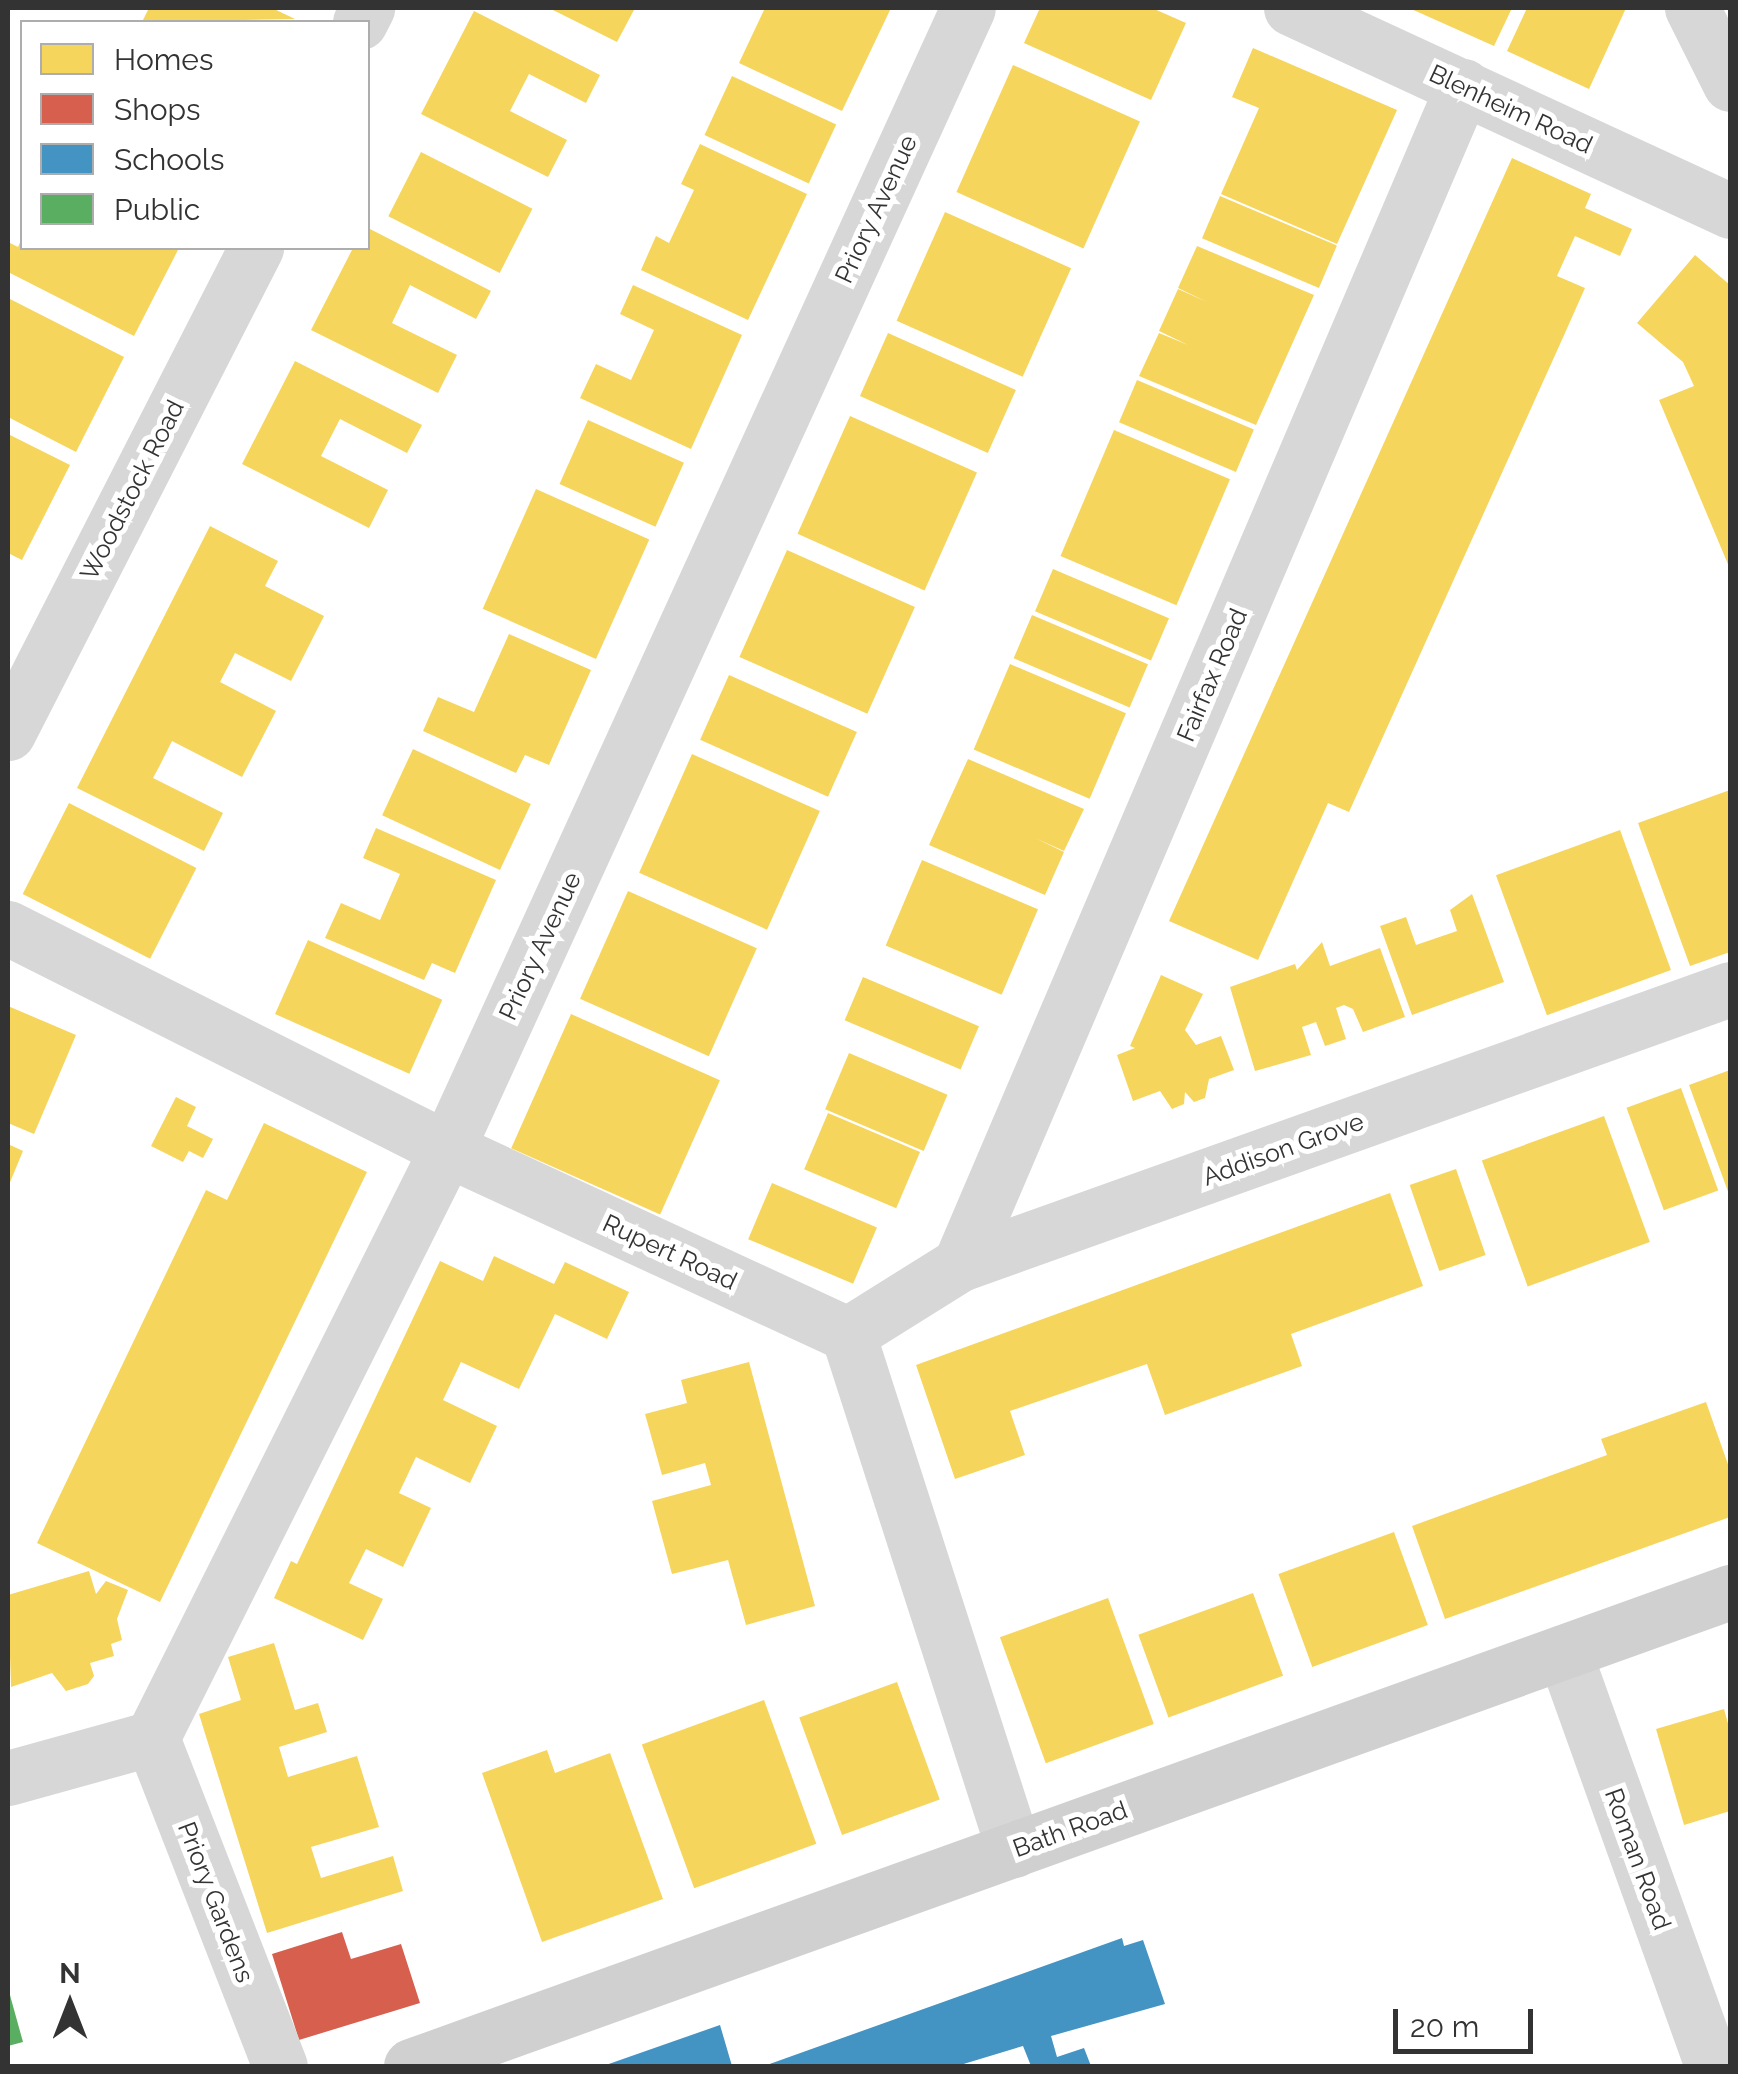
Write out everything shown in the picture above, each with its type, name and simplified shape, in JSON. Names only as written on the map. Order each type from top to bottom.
[{"type":"main road","name":"Bath Road","points":[[410,2066],[1730,1592]]},
{"type":"street","name":"Priory Avenue","points":[[152,1738],[447,1149],[968,8]]},
{"type":"street","name":"Blenheim Road","points":[[1291,8],[1730,212]]},
{"type":"street","points":[[1692,8],[1730,84]]},
{"type":"street","name":"Fairfax Road","points":[[960,1264],[1463,86]]},
{"type":"street","name":"Woodstock Road","points":[[8,733],[255,250]]},
{"type":"street","name":"Rupert Road","points":[[8,928],[447,1149],[848,1334]]},
{"type":"street","name":"Addison Grove","points":[[848,1334],[960,1264],[1730,990]]},
{"type":"street","points":[[848,1334],[1014,1850]]},
{"type":"street","name":"Roman Road","points":[[1564,1652],[1712,2066]]},
{"type":"street","points":[[8,1778],[152,1738]]},
{"type":"street","name":"Priory Gardens","points":[[152,1738],[280,2066]]},
{"type":"building: Homes","points":[[149,8],[272,8],[295,19],[244,20],[143,20]]},
{"type":"building: Homes","points":[[549,8],[635,8],[617,42]]},
{"type":"building: Homes","points":[[765,8],[891,8],[842,111],[739,63]]},
{"type":"building: Homes","points":[[1040,8],[1152,8],[1186,23],[1151,100],[1024,43]]},
{"type":"building: Homes","points":[[1409,8],[1512,8],[1494,46]]},
{"type":"building: Homes","points":[[1527,8],[1626,8],[1589,89],[1507,51]]},
{"type":"building: Homes","points":[[474,11],[600,75],[586,103],[529,74],[510,111],[567,140],[548,177],[421,114]]},
{"type":"building: Homes","points":[[1253,48],[1397,110],[1337,244],[1221,194],[1259,108],[1232,97]]},
{"type":"building: Homes","points":[[1013,65],[1140,122],[1083,249],[956,192]]},
{"type":"building: Homes","points":[[732,76],[836,125],[809,184],[705,135]]},
{"type":"building: Homes","points":[[700,144],[807,194],[748,320],[641,270],[656,236],[669,243],[694,190],[681,184]]},
{"type":"building: Homes","points":[[421,152],[532,209],[500,273],[388,216]]},
{"type":"building: Homes","points":[[1512,158],[1591,194],[1585,208],[1632,229],[1620,256],[1575,236],[1557,276],[1585,288],[1349,812],[1328,803],[1258,960],[1169,921]]},
{"type":"building: Homes","points":[[1220,196],[1337,246],[1319,288],[1202,238]]},
{"type":"building: Homes","points":[[945,212],[1071,268],[1023,377],[897,321]]},
{"type":"building: Homes","points":[[370,229],[491,291],[476,319],[410,285],[392,323],[457,355],[438,393],[311,330],[352,250],[370,250]]},
{"type":"building: Homes","points":[[8,242],[18,247],[20,242],[20,250],[178,250],[134,336],[8,272]]},
{"type":"building: Homes","points":[[1197,246],[1314,295],[1256,425],[1139,376],[1159,333],[1188,345],[1159,331],[1178,289],[1207,302],[1178,288]]},
{"type":"building: Homes","points":[[1695,255],[1730,285],[1730,569],[1659,400],[1694,386],[1683,362],[1637,323]]},
{"type":"building: Homes","points":[[633,285],[742,335],[691,449],[580,398],[596,364],[631,380],[654,330],[620,314]]},
{"type":"building: Homes","points":[[8,298],[124,357],[76,452],[8,417]]},
{"type":"building: Homes","points":[[888,333],[1016,390],[988,453],[860,396]]},
{"type":"building: Homes","points":[[295,361],[422,425],[407,453],[340,419],[321,456],[388,490],[369,528],[242,464]]},
{"type":"building: Homes","points":[[1137,380],[1254,430],[1236,472],[1119,422]]},
{"type":"building: Homes","points":[[850,416],[977,473],[925,590],[798,534]]},
{"type":"building: Homes","points":[[588,420],[684,463],[655,527],[560,484]]},
{"type":"building: Homes","points":[[1114,430],[1230,479],[1176,605],[1060,556]]},
{"type":"building: Homes","points":[[8,434],[70,465],[22,560],[8,553]]},
{"type":"building: Homes","points":[[536,489],[649,539],[596,659],[483,609]]},
{"type":"building: Homes","points":[[210,526],[278,561],[265,586],[324,616],[291,681],[235,653],[220,682],[276,711],[242,777],[172,741],[153,778],[223,813],[204,851],[77,788]]},
{"type":"building: Homes","points":[[787,550],[915,607],[867,714],[739,657]]},
{"type":"building: Homes","points":[[1053,569],[1169,618],[1151,661],[1035,611]]},
{"type":"building: Homes","points":[[1032,615],[1148,664],[1130,707],[1014,658]]},
{"type":"building: Homes","points":[[509,634],[591,670],[549,765],[525,755],[516,773],[423,731],[438,697],[474,712]]},
{"type":"building: Homes","points":[[1010,664],[1126,713],[1090,799],[974,750]]},
{"type":"building: Homes","points":[[729,675],[857,732],[828,797],[700,740]]},
{"type":"building: Homes","points":[[413,749],[531,804],[500,870],[382,815]]},
{"type":"building: Homes","points":[[692,754],[820,811],[767,930],[639,873]]},
{"type":"building: Homes","points":[[968,759],[1084,809],[1064,851],[1035,838],[1064,852],[1045,895],[929,845]]},
{"type":"building: Homes","points":[[1730,790],[1730,952],[1690,966],[1638,823]]},
{"type":"building: Homes","points":[[69,803],[196,868],[150,959],[23,894]]},
{"type":"building: Homes","points":[[376,828],[496,880],[455,973],[432,963],[424,980],[325,938],[341,903],[380,920],[400,874],[363,858]]},
{"type":"building: Homes","points":[[1620,830],[1671,970],[1547,1015],[1496,875]]},
{"type":"building: Homes","points":[[922,860],[1038,909],[1002,995],[886,946]]},
{"type":"building: Homes","points":[[628,891],[757,948],[709,1056],[580,999]]},
{"type":"building: Homes","points":[[1472,894],[1504,982],[1412,1015],[1380,926],[1406,917],[1416,945],[1457,931],[1450,910]]},
{"type":"building: Homes","points":[[308,940],[442,1000],[409,1074],[275,1014]]},
{"type":"building: Homes","points":[[1322,942],[1330,966],[1380,948],[1405,1017],[1363,1032],[1353,1009],[1344,1005],[1336,1008],[1346,1039],[1325,1046],[1316,1022],[1302,1027],[1311,1055],[1255,1071],[1230,987],[1295,964],[1297,970]]},
{"type":"building: Homes","points":[[1161,975],[1203,994],[1185,1030],[1196,1045],[1221,1036],[1234,1070],[1209,1079],[1205,1098],[1194,1102],[1185,1092],[1184,1104],[1172,1109],[1160,1091],[1133,1101],[1117,1055],[1135,1048],[1130,1046]]},
{"type":"building: Homes","points":[[863,977],[979,1026],[961,1069],[845,1020]]},
{"type":"building: Homes","points":[[8,1006],[76,1035],[34,1134],[8,1123]]},
{"type":"building: Homes","points":[[571,1014],[720,1080],[660,1215],[511,1148]]},
{"type":"building: Homes","points":[[849,1053],[947,1095],[924,1151],[825,1109]]},
{"type":"building: Homes","points":[[1730,1070],[1730,1197],[1689,1085]]},
{"type":"building: Homes","points":[[1681,1088],[1718,1190],[1664,1210],[1626,1108]]},
{"type":"building: Homes","points":[[176,1097],[196,1107],[187,1126],[213,1139],[203,1158],[189,1151],[183,1162],[151,1146]]},
{"type":"building: Homes","points":[[828,1113],[920,1152],[896,1208],[804,1169]]},
{"type":"building: Homes","points":[[1604,1116],[1650,1242],[1528,1286],[1482,1160]]},
{"type":"building: Homes","points":[[264,1123],[367,1172],[160,1602],[37,1543],[206,1190],[227,1200]]},
{"type":"building: Homes","points":[[8,1144],[23,1151],[8,1187]]},
{"type":"building: Homes","points":[[1456,1169],[1486,1255],[1439,1271],[1410,1185]]},
{"type":"building: Homes","points":[[772,1183],[877,1228],[853,1284],[748,1239]]},
{"type":"building: Homes","points":[[1390,1193],[1423,1286],[1291,1334],[1302,1366],[1165,1415],[1147,1364],[1010,1411],[1025,1455],[955,1479],[916,1365]]},
{"type":"building: Homes","points":[[494,1256],[554,1284],[565,1262],[629,1292],[607,1339],[555,1314],[519,1389],[461,1362],[443,1400],[497,1426],[470,1483],[416,1457],[399,1493],[431,1508],[403,1567],[366,1549],[349,1583],[383,1599],[363,1640],[274,1598],[291,1561],[297,1564],[440,1261],[483,1281]]},
{"type":"building: Homes","points":[[749,1362],[815,1606],[746,1625],[728,1560],[672,1574],[652,1501],[711,1485],[705,1463],[662,1475],[645,1414],[687,1403],[681,1380]]},
{"type":"building: Homes","points":[[1706,1402],[1730,1470],[1730,1517],[1445,1619],[1412,1526],[1607,1455],[1601,1439]]},
{"type":"building: Homes","points":[[1394,1532],[1428,1625],[1312,1667],[1278,1574]]},
{"type":"building: Homes","points":[[89,1571],[96,1594],[106,1581],[128,1590],[117,1619],[122,1640],[111,1644],[114,1656],[90,1663],[94,1676],[88,1684],[66,1691],[52,1673],[11,1687],[8,1595]]},
{"type":"building: Homes","points":[[1253,1593],[1283,1676],[1168,1717],[1138,1635]]},
{"type":"building: Homes","points":[[1108,1598],[1154,1724],[1046,1763],[1000,1637]]},
{"type":"building: Homes","points":[[274,1643],[295,1710],[318,1703],[327,1732],[279,1747],[288,1777],[357,1756],[379,1827],[311,1847],[321,1878],[393,1856],[403,1891],[267,1933],[199,1714],[241,1700],[228,1657]]},
{"type":"building: Homes","points":[[897,1682],[940,1799],[842,1835],[799,1718]]},
{"type":"building: Homes","points":[[764,1700],[816,1844],[694,1888],[642,1744]]},
{"type":"building: Homes","points":[[1724,1709],[1730,1731],[1730,1811],[1684,1825],[1656,1729]]},
{"type":"building: Homes","points":[[547,1750],[555,1773],[610,1753],[663,1899],[542,1942],[482,1773]]},
{"type":"building: Shops","points":[[342,1932],[351,1959],[401,1944],[420,2003],[299,2040],[272,1954]]},
{"type":"building: Schools","points":[[1122,1938],[1124,1946],[1143,1940],[1165,2004],[1051,2036],[1057,2057],[1084,2048],[1091,2066],[1031,2066],[1023,2046],[957,2066],[764,2066]]},
{"type":"building: Schools","points":[[720,2025],[732,2066],[603,2066]]},
{"type":"building: Public","points":[[8,1988],[23,2042],[8,2046]]}]
